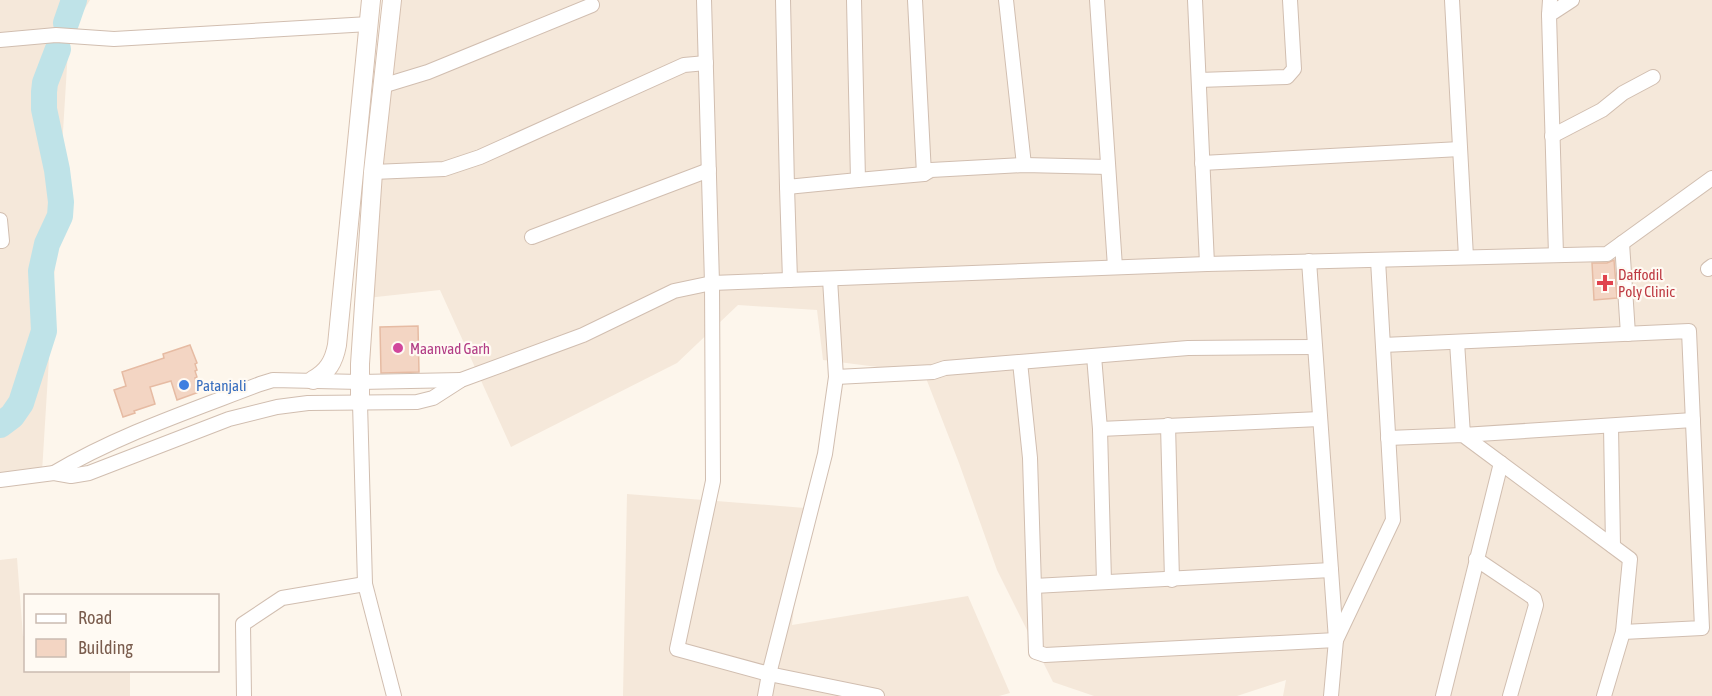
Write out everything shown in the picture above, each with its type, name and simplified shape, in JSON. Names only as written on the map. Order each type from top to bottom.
[{"type":"street","points":[[313,380],[321,376],[332,362],[337,345],[371,0]]},
{"type":"street","points":[[392,0],[373,172],[360,403],[364,584],[394,696]]},
{"type":"street","points":[[705,0],[713,481],[677,649],[769,674],[877,696]]},
{"type":"street","points":[[783,0],[790,280]]},
{"type":"street","points":[[854,0],[858,180]]},
{"type":"street","points":[[915,0],[924,174]]},
{"type":"street","points":[[1006,0],[1023,165]]},
{"type":"street","points":[[1097,0],[1115,267]]},
{"type":"street","points":[[1196,0],[1207,264]]},
{"type":"street","points":[[1199,80],[1287,77],[1293,73],[1290,0]]},
{"type":"street","points":[[1452,0],[1466,257]]},
{"type":"street","points":[[1550,0],[1556,255]]},
{"type":"street","points":[[1549,15],[1572,0]]},
{"type":"street","points":[[382,86],[428,72],[596,2]]},
{"type":"street","points":[[0,40],[56,35],[114,39],[369,24]]},
{"type":"street","points":[[373,172],[444,169],[480,157],[684,65],[706,63]]},
{"type":"street","points":[[1552,136],[1602,110],[1623,93],[1653,77]]},
{"type":"street","points":[[1202,163],[1460,149]]},
{"type":"street","points":[[787,187],[924,174],[931,170],[1023,165],[1108,167]]},
{"type":"street","points":[[532,237],[709,170]]},
{"type":"street","points":[[0,480],[54,473],[71,476],[89,473],[229,419],[277,406],[427,400],[461,380],[583,336],[674,291],[711,283],[1207,264],[1607,254],[1712,178]]},
{"type":"street","points":[[0,220],[2,241],[0,241]]},
{"type":"street","points":[[1622,243],[1628,334]]},
{"type":"street","points":[[1336,640],[1393,520],[1378,260]]},
{"type":"street","points":[[1309,261],[1336,640],[1331,696]]},
{"type":"street","points":[[765,696],[825,454],[836,377],[830,279]]},
{"type":"street","points":[[1383,345],[1689,331],[1707,628],[1623,632]]},
{"type":"street","points":[[1458,342],[1463,435]]},
{"type":"street","points":[[836,377],[933,372],[945,368],[1188,348],[1315,347]]},
{"type":"street","points":[[1094,356],[1100,429],[1104,582]]},
{"type":"street","points":[[1020,362],[1030,458],[1036,652],[1045,655],[1336,640]]},
{"type":"street","points":[[54,473],[79,458],[118,440],[273,380],[360,382],[461,380]]},
{"type":"street","points":[[1100,429],[1320,419]]},
{"type":"street","points":[[1388,438],[1693,420]]},
{"type":"street","points":[[1168,425],[1172,580]]},
{"type":"street","points":[[1611,426],[1613,546]]},
{"type":"street","points":[[1463,435],[1630,559],[1623,632],[1604,696]]},
{"type":"street","points":[[1443,696],[1501,463]]},
{"type":"street","points":[[1476,559],[1534,598],[1536,604],[1510,696]]},
{"type":"street","points":[[1034,586],[1331,570]]},
{"type":"street","points":[[244,696],[243,624],[282,598],[364,584]]},
{"type":"shaded area","points":[[0,0],[90,0],[69,34],[42,472],[0,477]]},
{"type":"shaded area","points":[[392,0],[1712,0],[1712,696],[1283,696],[1286,680],[1237,696],[1094,696],[1053,682],[997,570],[924,373],[823,360],[817,310],[738,305],[677,363],[511,447],[440,290],[367,298]]},
{"type":"shaded area","points":[[627,494],[805,508],[792,625],[968,596],[1010,693],[999,696],[623,696]]},
{"type":"shaded area","points":[[17,558],[24,636],[24,672],[130,672],[130,696],[0,696],[0,560]]},
{"type":"building","points":[[1614,260],[1617,298],[1594,300],[1592,263],[1607,263]]},
{"type":"building","points":[[418,326],[419,372],[381,373],[380,327]]},
{"type":"building","points":[[190,345],[197,363],[195,371],[197,377],[195,378],[199,392],[177,400],[171,381],[150,387],[155,404],[123,417],[114,390],[126,386],[122,372],[164,358],[163,354]]},
{"type":"waterway","points":[[66,23],[74,0]]},
{"type":"waterway","points":[[0,425],[12,416],[21,403],[44,331],[41,271],[47,244],[60,216],[61,202],[57,170],[44,109],[44,92],[45,83],[58,49]]},
{"type":"place","name":"Daffodil Poly Clinic","points":[[1605,283]]},
{"type":"place","name":"Maanvad Garh","points":[[398,348]]},
{"type":"place","name":"Patanjali","points":[[184,385]]}]
